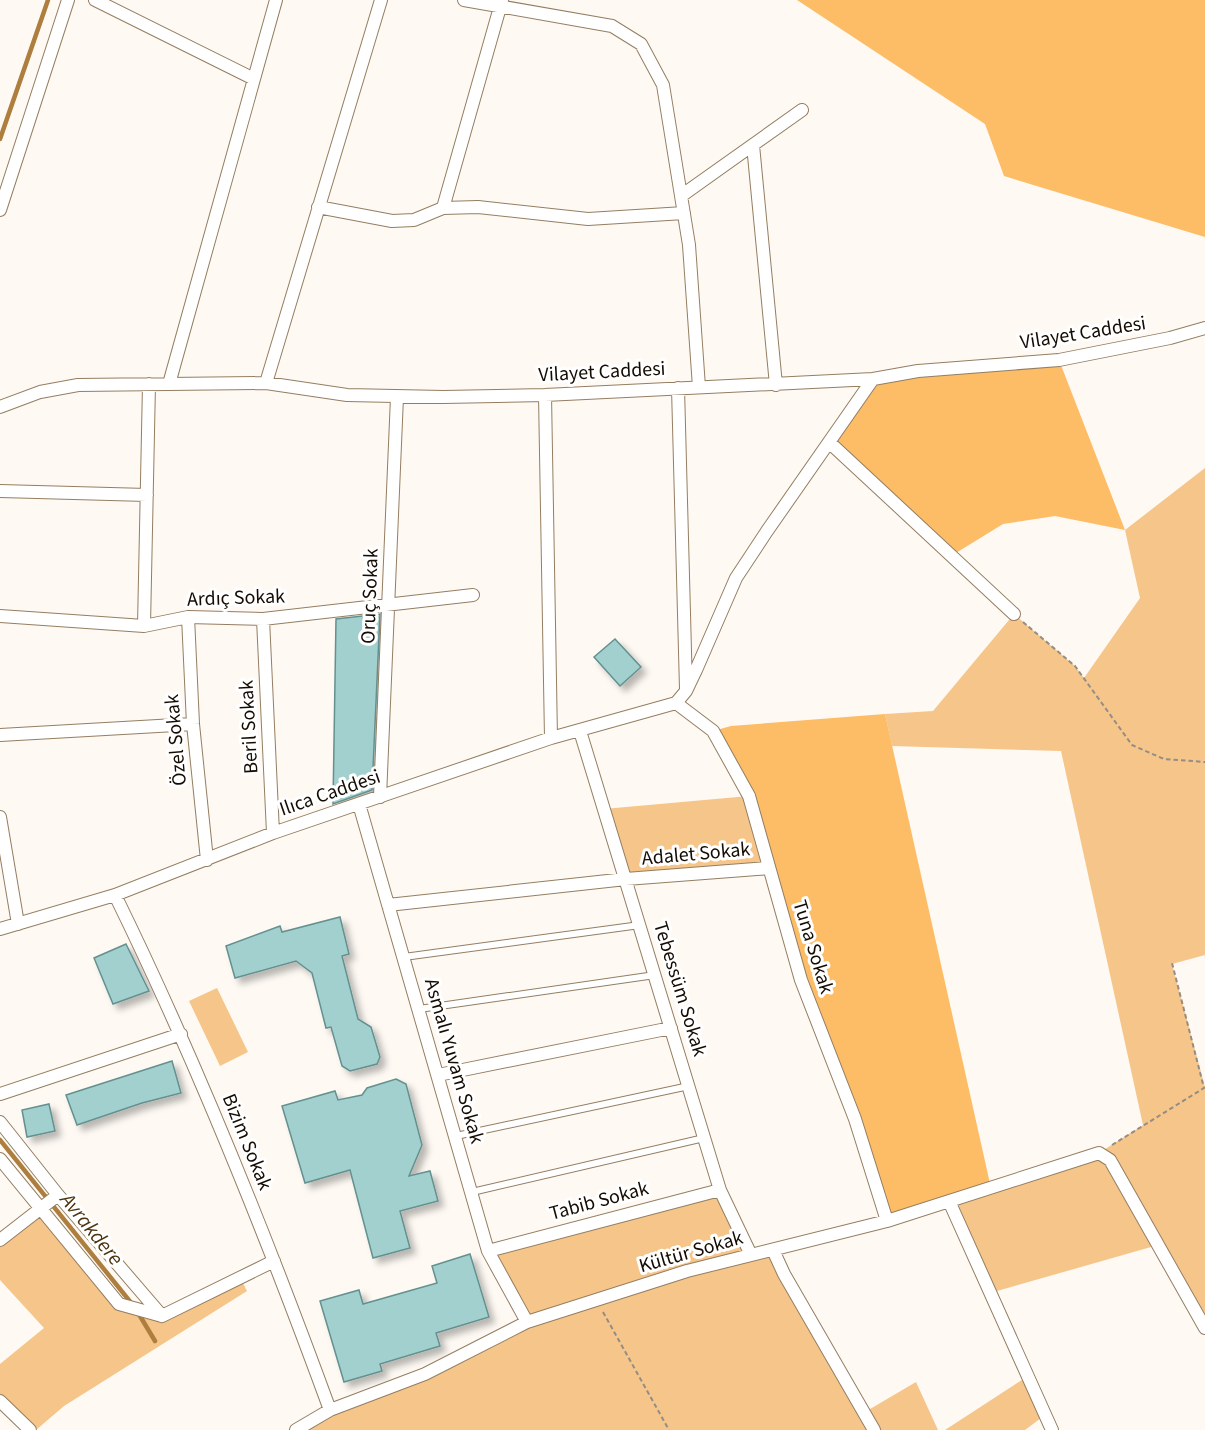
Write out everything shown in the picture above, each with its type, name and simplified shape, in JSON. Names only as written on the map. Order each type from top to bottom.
[{"type":"street","points":[[0,210],[68,0]]},
{"type":"street","points":[[95,0],[254,79]]},
{"type":"street","points":[[169,384],[276,0]]},
{"type":"street","points":[[266,383],[381,0]]},
{"type":"street","points":[[464,0],[501,3],[612,26],[641,44],[663,85],[689,245],[699,387]]},
{"type":"street","points":[[442,208],[501,3]]},
{"type":"street","points":[[681,196],[802,110]]},
{"type":"street","points":[[753,145],[776,385]]},
{"type":"street","points":[[318,207],[392,221],[414,220],[442,208],[478,207],[588,219],[684,213]]},
{"type":"street","name":"Vilayet Caddesi","points":[[0,407],[40,392],[78,385],[266,383],[346,394],[397,397],[545,395],[873,379],[918,371],[1059,360],[1170,338],[1205,328]]},
{"type":"street","points":[[676,703],[686,691],[736,578],[873,379]]},
{"type":"street","points":[[144,626],[149,384]]},
{"type":"street","points":[[678,388],[686,691]]},
{"type":"street","points":[[545,395],[551,738]]},
{"type":"street","name":"Oruç Sokak","points":[[380,797],[397,397]]},
{"type":"street","points":[[830,442],[1014,614]]},
{"type":"street","points":[[0,491],[147,495]]},
{"type":"street","name":"Ardıç Sokak","points":[[0,616],[144,626],[188,617],[263,619],[472,595]]},
{"type":"street","name":"Özel Sokak","points":[[188,617],[193,724],[207,860]]},
{"type":"street","name":"Beril Sokak","points":[[263,619],[273,833]]},
{"type":"street","name":"Ilıca Caddesi","points":[[0,930],[115,895],[273,833],[551,738],[676,703]]},
{"type":"street","name":"Tuna Sokak","points":[[676,703],[713,731],[749,796],[801,980],[855,1119],[887,1221]]},
{"type":"street","points":[[0,735],[193,724]]},
{"type":"street","name":"Tebessüm Sokak","points":[[580,731],[720,1190],[751,1255]]},
{"type":"street","name":"Asmalı Yuvam Sokak","points":[[359,804],[488,1251],[527,1322]]},
{"type":"street","points":[[0,817],[18,924]]},
{"type":"street","name":"Adalet Sokak","points":[[388,905],[626,879],[769,868]]},
{"type":"street","name":"Bizim Sokak","points":[[115,895],[181,1034],[274,1261],[330,1410]]},
{"type":"street","points":[[438,1075],[671,1028]]},
{"type":"street","points":[[0,1094],[181,1034]]},
{"type":"street","points":[[0,1122],[58,1195],[162,1316]]},
{"type":"street","points":[[1105,1156],[1205,1328]]},
{"type":"street","name":"Kültür Sokak","points":[[296,1430],[330,1410],[425,1374],[527,1322],[687,1271],[887,1221],[1105,1156]]},
{"type":"street","points":[[0,1158],[120,1304],[162,1316],[274,1261]]},
{"type":"street","name":"Tabib Sokak","points":[[488,1251],[720,1190]]},
{"type":"street","points":[[0,1240],[58,1195]]},
{"type":"street","points":[[949,1201],[1052,1430]]},
{"type":"street","points":[[773,1250],[784,1274],[874,1430]]},
{"type":"street","points":[[0,1401],[30,1430]]},
{"type":"lane","points":[[404,957],[640,925]]},
{"type":"lane","points":[[419,1009],[655,975]]},
{"type":"lane","points":[[456,1136],[689,1086]]},
{"type":"lane","points":[[472,1192],[705,1138]]},
{"type":"path","points":[[1014,614],[1075,666],[1132,745],[1164,759],[1205,762]]},
{"type":"path","points":[[1105,1156],[1204,1088],[1172,963]]},
{"type":"path","points":[[596,1300],[669,1430]]},
{"type":"shaded area","points":[[797,0],[1205,0],[1205,237],[1004,176],[985,124]]},
{"type":"shaded area","points":[[1059,360],[1125,530],[1055,516],[1003,524],[951,556],[829,442],[873,379]]},
{"type":"shaded area","points":[[1205,468],[1205,955],[1172,964],[1205,1087],[1205,1328],[1158,1245],[990,1293],[949,1201],[1099,1153],[1143,1125],[1061,751],[892,746],[885,714],[933,711],[1014,614],[1075,666],[1084,678],[1140,598],[1125,530]]},
{"type":"shaded area","points":[[885,714],[991,1188],[887,1221],[801,980],[749,796],[713,731],[731,726]]},
{"type":"shaded area","points":[[749,796],[769,868],[626,879],[604,809]]},
{"type":"shaded area","points":[[217,988],[248,1052],[220,1066],[189,1001]]},
{"type":"shaded area","points":[[720,1190],[751,1255],[773,1250],[865,1412],[916,1382],[938,1430],[296,1430],[526,1322],[488,1251]]},
{"type":"shaded area","points":[[40,1209],[120,1304],[162,1315],[240,1277],[247,1291],[64,1406],[36,1430],[30,1430],[0,1401],[0,1364],[44,1328],[0,1280],[0,1240]]},
{"type":"shaded area","points":[[1028,1376],[1045,1415],[1025,1430],[945,1430]]},
{"type":"building","points":[[380,614],[372,790],[333,804],[336,619]]},
{"type":"building","points":[[615,639],[641,667],[620,686],[594,657]]},
{"type":"building","points":[[340,917],[349,954],[342,956],[358,1019],[371,1027],[380,1057],[377,1064],[350,1071],[342,1066],[331,1027],[326,1028],[312,973],[296,961],[235,978],[226,946],[280,926],[282,932]]},
{"type":"building","points":[[126,944],[149,991],[113,1004],[94,958]]},
{"type":"building","points":[[172,1061],[181,1093],[142,1103],[77,1125],[66,1095]]},
{"type":"building","points":[[396,1079],[406,1084],[422,1145],[409,1176],[430,1171],[438,1201],[400,1211],[410,1248],[373,1258],[350,1170],[305,1183],[282,1106],[335,1091],[338,1100],[362,1095],[367,1088]]},
{"type":"building","points":[[49,1104],[55,1131],[27,1137],[22,1110]]},
{"type":"building","points":[[470,1254],[489,1317],[436,1333],[440,1346],[380,1364],[382,1371],[344,1382],[320,1301],[359,1290],[363,1304],[437,1283],[432,1266]]},
{"type":"waterway","name":"Avrakdere","points":[[0,139],[48,0]]},
{"type":"waterway","name":"Avrakdere","points":[[0,1140],[132,1304]]},
{"type":"waterway","name":"Avrakdere","points":[[137,1311],[155,1341]]}]
